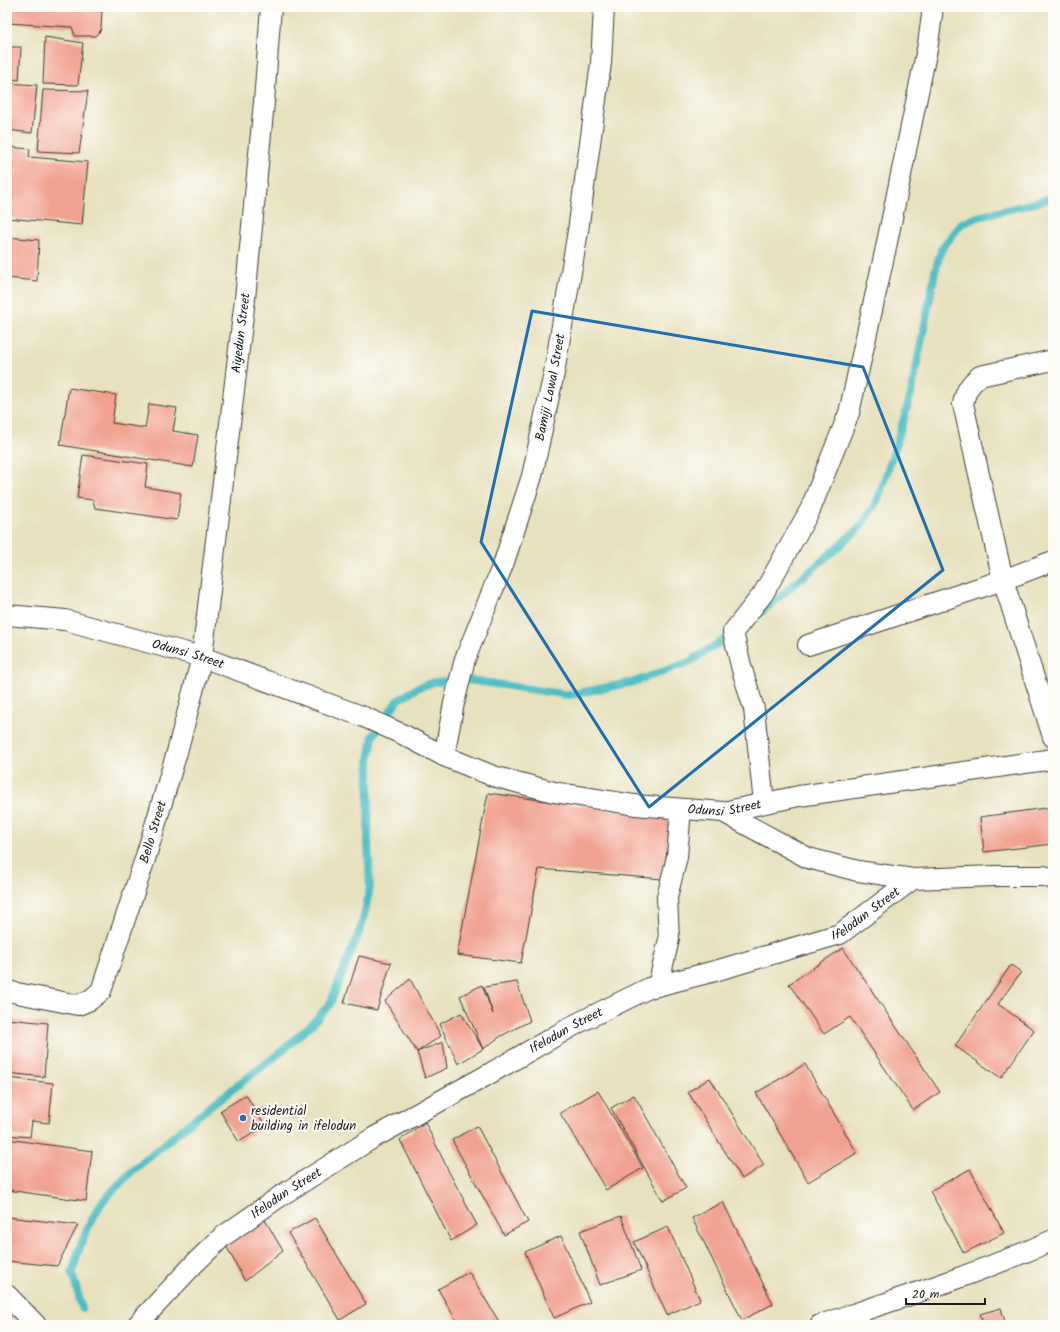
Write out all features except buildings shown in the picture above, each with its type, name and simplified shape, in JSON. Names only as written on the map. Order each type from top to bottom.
[{"type":"street","name":"Aiyedun Street","points":[[202,657],[245,299],[264,102],[271,7]]},
{"type":"street","name":"Bamiji Lawal Street","points":[[444,756],[454,703],[465,659],[504,562],[534,469],[554,373],[578,231],[601,63],[604,7]]},
{"type":"street","points":[[764,804],[754,709],[741,666],[733,632],[763,594],[810,510],[849,413],[893,214],[928,44],[933,7]]},
{"type":"street","points":[[1053,360],[980,376],[970,384],[963,404],[1002,580],[1053,737]]},
{"type":"street","points":[[808,645],[1002,580],[1053,561]]},
{"type":"street","name":"Odunsi Street","points":[[7,615],[65,620],[202,657],[364,717],[404,735],[444,756],[493,776],[554,792],[635,805],[723,812],[799,796],[1053,759]]},
{"type":"street","name":"Bello Street","points":[[7,991],[78,1005],[90,1000],[101,991],[146,856],[177,752],[202,657]]},
{"type":"street","points":[[658,986],[669,939],[667,897],[677,857],[681,809]]},
{"type":"street","points":[[723,812],[808,858],[858,871],[913,880]]},
{"type":"street","name":"Ifelodun Street","points":[[137,1325],[195,1263],[222,1237],[282,1195],[373,1138],[578,1023],[649,988],[715,971],[840,934],[913,880],[995,876],[1044,876],[1053,879]]},
{"type":"street","points":[[820,1325],[923,1290],[994,1264],[1053,1240]]},
{"type":"street","points":[[7,1294],[36,1325]]},
{"type":"highlighted area","points":[[532,311],[863,367],[943,570],[649,807],[481,542]]},
{"type":"waterway","points":[[753,619],[862,525],[877,501],[895,449],[911,394],[935,272],[941,250],[961,224],[978,217],[1042,201],[1053,196]]},
{"type":"waterway","points":[[82,1308],[72,1273],[78,1252],[88,1227],[102,1202],[131,1172],[199,1115],[276,1056],[312,1024],[330,1004],[362,925],[370,888],[368,841],[369,760],[373,736],[397,701],[417,688],[434,682],[469,680],[569,695],[634,682],[689,662],[733,634]]},
{"type":"place","name":"residential building in ifelodun","points":[[243,1118]]}]
